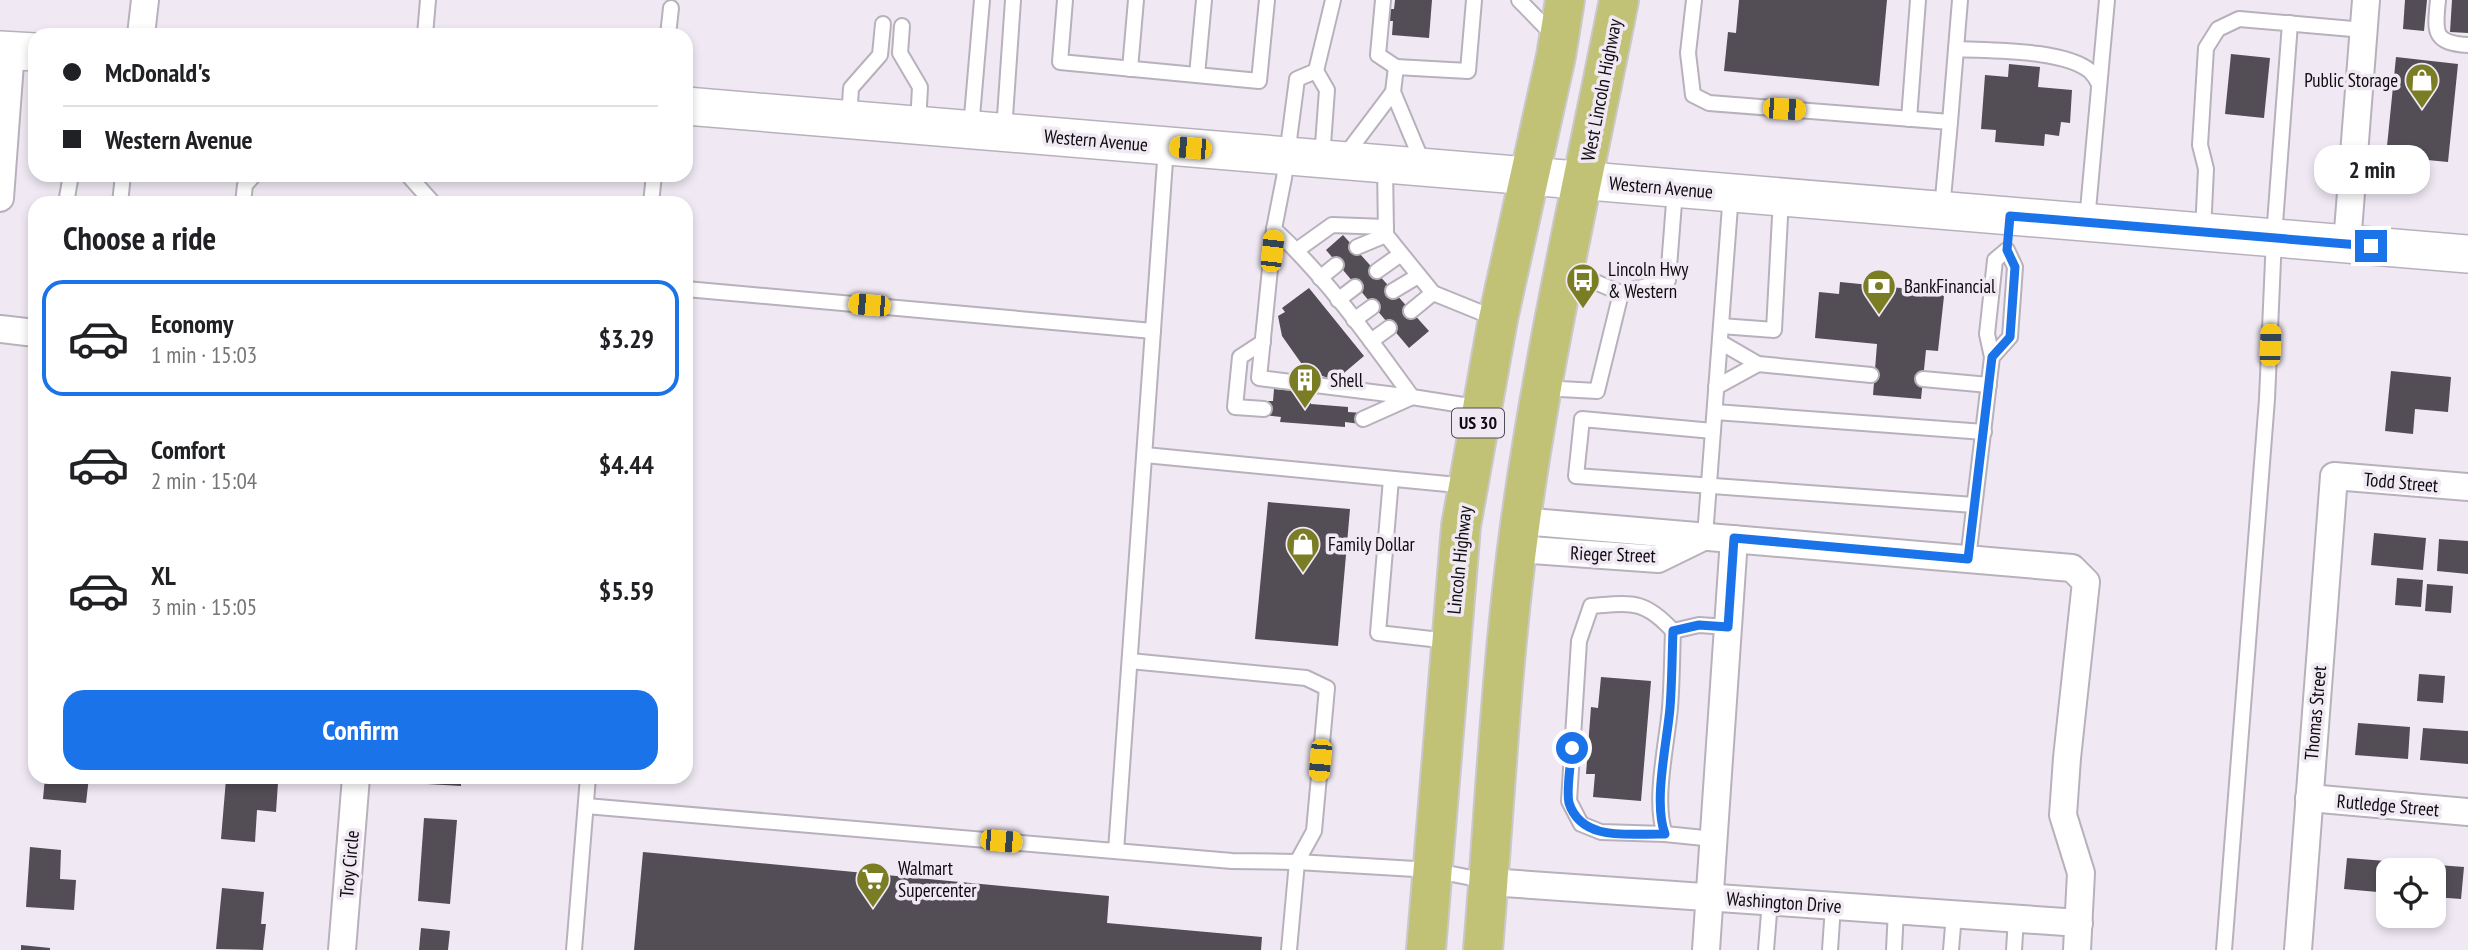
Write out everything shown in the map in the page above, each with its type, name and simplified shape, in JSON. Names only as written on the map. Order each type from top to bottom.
[{"type":"main road","name":"US 30","points":[[1529,176],[1565,0]]},
{"type":"main road","name":"West Lincoln Highway","points":[[1584,181],[1619,0]]},
{"type":"main road","name":"Western Avenue","points":[[693,107],[1941,210],[2009,233],[2087,222],[2468,254]]},
{"type":"main road","name":"Lincoln Highway","points":[[1426,950],[1461,526],[1498,319],[1529,176]]},
{"type":"main road","name":"US 30","points":[[1483,950],[1499,726],[1519,535],[1541,387],[1584,181]]},
{"type":"street","points":[[142,28],[145,0]]},
{"type":"street","points":[[2347,244],[2367,0]]},
{"type":"street","points":[[0,198],[15,51]]},
{"type":"street","points":[[0,329],[28,332]]},
{"type":"street","name":"Todd Street","points":[[2334,477],[2468,487]]},
{"type":"street","name":"Thomas Street","points":[[2298,950],[2334,477]]},
{"type":"street","name":"Rieger Street","points":[[1519,535],[1658,559],[1705,536]]},
{"type":"street","points":[[1705,536],[2072,568],[2086,582],[2063,814],[2081,873],[2077,950]]},
{"type":"street","points":[[1706,950],[1734,538]]},
{"type":"street","name":"Troy Circle","points":[[342,950],[355,784]]},
{"type":"street","name":"Rutledge Street","points":[[2309,799],[2468,812]]},
{"type":"street","name":"Washington Drive","points":[[1489,881],[2079,923]]},
{"type":"lane","points":[[426,28],[428,0]]},
{"type":"lane","points":[[982,0],[987,131]]},
{"type":"lane","points":[[987,131],[1013,0]]},
{"type":"lane","points":[[1065,0],[1060,62],[1259,81],[1267,0]]},
{"type":"lane","points":[[1130,69],[1136,0]]},
{"type":"lane","points":[[1197,75],[1204,0]]},
{"type":"lane","points":[[1332,160],[1326,90],[1316,71],[1333,0]]},
{"type":"lane","points":[[1383,0],[1378,55],[1396,66],[1468,71],[1474,0]]},
{"type":"lane","points":[[1519,0],[1558,40]]},
{"type":"lane","points":[[1694,0],[1688,53],[1693,95],[1709,103],[1950,122]]},
{"type":"lane","points":[[1909,119],[1918,0]]},
{"type":"lane","points":[[1941,210],[1960,0]]},
{"type":"lane","points":[[2087,222],[2107,0]]},
{"type":"lane","points":[[2438,0],[2438,35],[2448,44],[2468,45]]},
{"type":"lane","points":[[669,28],[671,8]]},
{"type":"lane","points":[[2203,232],[2207,169],[2200,145],[2206,48],[2218,29],[2239,19],[2364,30]]},
{"type":"lane","points":[[2224,950],[2267,398],[2274,237],[2290,23]]},
{"type":"lane","points":[[849,120],[851,88],[880,55],[883,24]]},
{"type":"lane","points":[[902,26],[900,53],[920,86],[918,125]]},
{"type":"lane","points":[[1956,49],[2048,56],[2090,71],[2099,84]]},
{"type":"lane","points":[[1396,66],[1393,92],[1424,167]]},
{"type":"lane","points":[[1316,71],[1297,79],[1274,229],[1259,378],[1482,408]]},
{"type":"lane","points":[[1332,160],[1393,92]]},
{"type":"lane","points":[[1116,851],[1166,146]]},
{"type":"lane","points":[[1385,164],[1386,231],[1401,254],[1433,293],[1498,319]]},
{"type":"lane","points":[[414,182],[427,196]]},
{"type":"lane","points":[[1565,269],[1621,293],[1668,280],[1675,188]]},
{"type":"lane","points":[[1705,536],[1731,193]]},
{"type":"lane","points":[[1721,326],[1774,330],[1781,197]]},
{"type":"lane","points":[[1297,250],[1332,225],[1386,231]]},
{"type":"lane","points":[[1274,229],[1297,250],[1371,341],[1412,397]]},
{"type":"lane","points":[[1357,247],[1386,231]]},
{"type":"lane","points":[[1992,357],[2010,337],[2015,267],[2009,233]]},
{"type":"lane","points":[[1968,559],[1992,357],[1987,334],[1995,260],[2009,233]]},
{"type":"lane","points":[[2468,242],[2468,254]]},
{"type":"lane","points":[[1377,271],[1401,254]]},
{"type":"lane","points":[[1320,278],[1336,265]]},
{"type":"lane","points":[[1393,291],[1418,276]]},
{"type":"lane","points":[[1338,300],[1355,287]]},
{"type":"lane","points":[[693,290],[1153,331]]},
{"type":"lane","points":[[1410,311],[1433,293]]},
{"type":"lane","points":[[1541,387],[1597,391],[1621,293]]},
{"type":"lane","points":[[1354,320],[1372,307]]},
{"type":"lane","points":[[1371,341],[1389,328]]},
{"type":"lane","points":[[1263,342],[1240,357],[1236,407],[1264,409]]},
{"type":"lane","points":[[1720,342],[1758,364],[1871,374]]},
{"type":"lane","points":[[1716,387],[1758,364]]},
{"type":"lane","points":[[1923,380],[1989,385]]},
{"type":"lane","points":[[1363,419],[1412,397]]},
{"type":"lane","points":[[1715,412],[1984,432]]},
{"type":"lane","points":[[1713,431],[1582,419],[1576,477],[1974,505]]},
{"type":"lane","points":[[1145,455],[1468,486]]},
{"type":"lane","points":[[1391,478],[1378,633],[1451,641]]},
{"type":"lane","points":[[1665,834],[1660,800],[1670,705],[1673,631],[1657,613],[1630,603],[1591,606],[1579,640],[1569,801],[1581,824],[1601,832],[1714,839]]},
{"type":"lane","points":[[1673,631],[1699,625],[1728,627]]},
{"type":"lane","points":[[1130,661],[1306,678],[1326,688],[1314,831],[1297,862],[1289,950]]},
{"type":"lane","points":[[573,950],[588,784]]},
{"type":"lane","points":[[586,806],[1232,861],[1432,870],[1489,881]]},
{"type":"lane","points":[[1766,950],[1770,901]]},
{"type":"lane","points":[[1830,950],[1833,906]]},
{"type":"lane","points":[[1894,950],[1896,910]]},
{"type":"lane","points":[[1951,950],[1954,915]]},
{"type":"lane","points":[[2014,950],[2016,919]]},
{"type":"building","points":[[1395,0],[1432,0],[1429,38],[1392,35],[1393,21],[1388,21]]},
{"type":"building","points":[[1739,0],[1887,0],[1879,86],[1724,71],[1728,32],[1736,33]]},
{"type":"building","name":"Public Storage","points":[[2405,0],[2427,0],[2424,31],[2403,29]]},
{"type":"building","points":[[2452,0],[2468,0],[2468,33],[2450,32]]},
{"type":"building","points":[[2231,54],[2270,58],[2264,118],[2225,114]]},
{"type":"building","name":"Public Storage","points":[[2396,57],[2458,64],[2448,162],[2386,156]]},
{"type":"building","points":[[2009,64],[2040,67],[2038,87],[2072,90],[2070,123],[2061,122],[2059,136],[2045,134],[2044,146],[1995,142],[1996,130],[1981,129],[1985,75],[2008,77]]},
{"type":"building","name":"Shell","points":[[1343,235],[1429,331],[1409,348],[1326,250]]},
{"type":"building","name":"BankFinancial","points":[[1840,282],[1921,290],[1921,285],[1945,287],[1938,351],[1926,350],[1921,399],[1873,395],[1877,344],[1815,338],[1819,292],[1839,294]]},
{"type":"building","name":"Shell","points":[[1309,288],[1364,356],[1338,378],[1334,375],[1328,378],[1306,370],[1282,336],[1278,316],[1285,312],[1282,308]]},
{"type":"building","points":[[2391,371],[2451,377],[2448,412],[2415,409],[2413,434],[2385,431]]},
{"type":"building","name":"Shell","points":[[1274,389],[1294,391],[1311,398],[1311,404],[1348,407],[1348,412],[1363,413],[1360,424],[1345,422],[1345,427],[1280,422],[1281,417],[1262,415],[1263,401],[1273,401]]},
{"type":"building","name":"Family Dollar","points":[[1268,502],[1350,509],[1338,646],[1255,639]]},
{"type":"building","points":[[2374,533],[2426,538],[2423,570],[2371,565]]},
{"type":"building","points":[[2439,539],[2468,541],[2468,574],[2437,571]]},
{"type":"building","points":[[2397,578],[2423,580],[2421,607],[2395,605]]},
{"type":"building","points":[[2427,584],[2453,586],[2451,613],[2425,611]]},
{"type":"building","points":[[2419,674],[2445,676],[2443,703],[2417,701]]},
{"type":"building","points":[[1601,677],[1651,681],[1641,801],[1593,797],[1595,774],[1586,774],[1591,707],[1598,708]]},
{"type":"building","points":[[2358,723],[2410,727],[2408,759],[2355,755]]},
{"type":"building","points":[[2423,728],[2468,731],[2468,764],[2420,760]]},
{"type":"building","points":[[44,784],[88,784],[86,803],[43,799]]},
{"type":"building","points":[[226,784],[278,784],[276,812],[257,810],[255,842],[221,839]]},
{"type":"building","points":[[427,784],[461,784],[461,786]]},
{"type":"building","points":[[424,818],[457,820],[450,904],[418,901]]},
{"type":"building","points":[[30,847],[61,850],[60,879],[76,880],[74,910],[26,907]]},
{"type":"building","name":"Walmart Supercenter","points":[[643,852],[1109,896],[1107,923],[1262,937],[1261,950],[634,950]]},
{"type":"building","points":[[2347,858],[2376,860],[2376,892],[2344,889]]},
{"type":"building","points":[[2446,866],[2464,867],[2461,899],[2446,898]]},
{"type":"building","points":[[222,888],[264,892],[261,924],[266,924],[263,950],[216,949]]},
{"type":"building","points":[[421,928],[450,931],[448,950],[419,950]]},
{"type":"building","points":[[21,945],[50,948],[50,950],[21,950]]},
{"type":"place","name":"Public Storage","points":[[2422,110]]},
{"type":"place","name":"Lincoln Hwy & Western","points":[[1583,310]]},
{"type":"place","name":"BankFinancial","points":[[1879,316]]},
{"type":"place","name":"Shell","points":[[1305,410]]},
{"type":"place","name":"Family Dollar","points":[[1303,574]]},
{"type":"place","name":"Walmart Supercenter","points":[[873,909]]},
{"type":"route","points":[[1572,748],[1569,801],[1581,824],[1601,832],[1665,834],[1660,800],[1670,705],[1673,631],[1699,625],[1728,627],[1734,538],[1968,559],[1992,357],[2010,337],[2015,267],[2007,250],[2010,216],[2371,246]]}]
